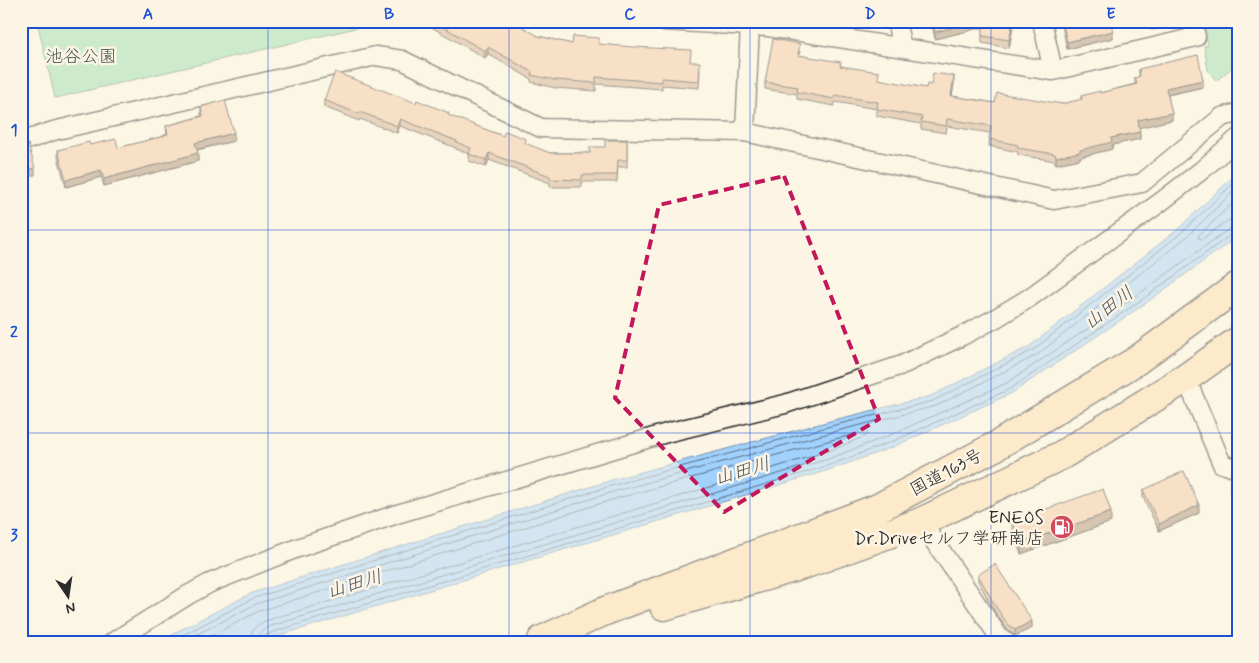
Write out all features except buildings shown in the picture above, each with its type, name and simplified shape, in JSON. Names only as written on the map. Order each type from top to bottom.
[{"type":"highway","name":"国道163号","points":[[540,641],[605,611],[878,508],[996,446],[1136,361],[1238,286]]},
{"type":"highway","name":"国道163号","points":[[540,641],[803,565],[921,522],[1062,455],[1186,378],[1238,341]]},
{"type":"street","points":[[662,21],[750,23],[1053,71],[1196,37],[1193,21]]},
{"type":"street","points":[[896,21],[902,47]]},
{"type":"street","points":[[1042,21],[1053,71]]},
{"type":"street","points":[[745,132],[750,23]]},
{"type":"street","points":[[21,142],[53,131],[376,56],[402,60],[541,128],[745,132],[1054,200],[1142,183],[1222,117],[1238,113]]},
{"type":"street","points":[[113,642],[210,583],[295,549],[407,511],[670,432],[785,404],[902,365],[962,336],[1029,298],[1162,202],[1238,138]]},
{"type":"street","points":[[1186,378],[1222,464],[1238,469]]},
{"type":"street","points":[[921,522],[999,637],[1006,642]]},
{"type":"highlighted area","points":[[784,176],[879,419],[724,512],[615,398],[659,205]]},
{"type":"green space","name":"池谷公園","points":[[37,21],[373,21],[373,24],[55,98]]},
{"type":"green space","points":[[1203,21],[1238,21],[1238,66],[1234,66],[1216,81],[1208,70],[1204,46],[1208,45]]},
{"type":"water","name":"山田川","points":[[1238,172],[1238,236],[1146,303],[1012,393],[893,447],[832,469],[274,637],[263,642],[164,642],[176,632],[252,593],[612,480],[830,421],[931,396],[1030,346],[1177,230]]},
{"type":"place","name":"ENEOS Dr.Driveセルフ学研南店","points":[[1062,527]]}]
